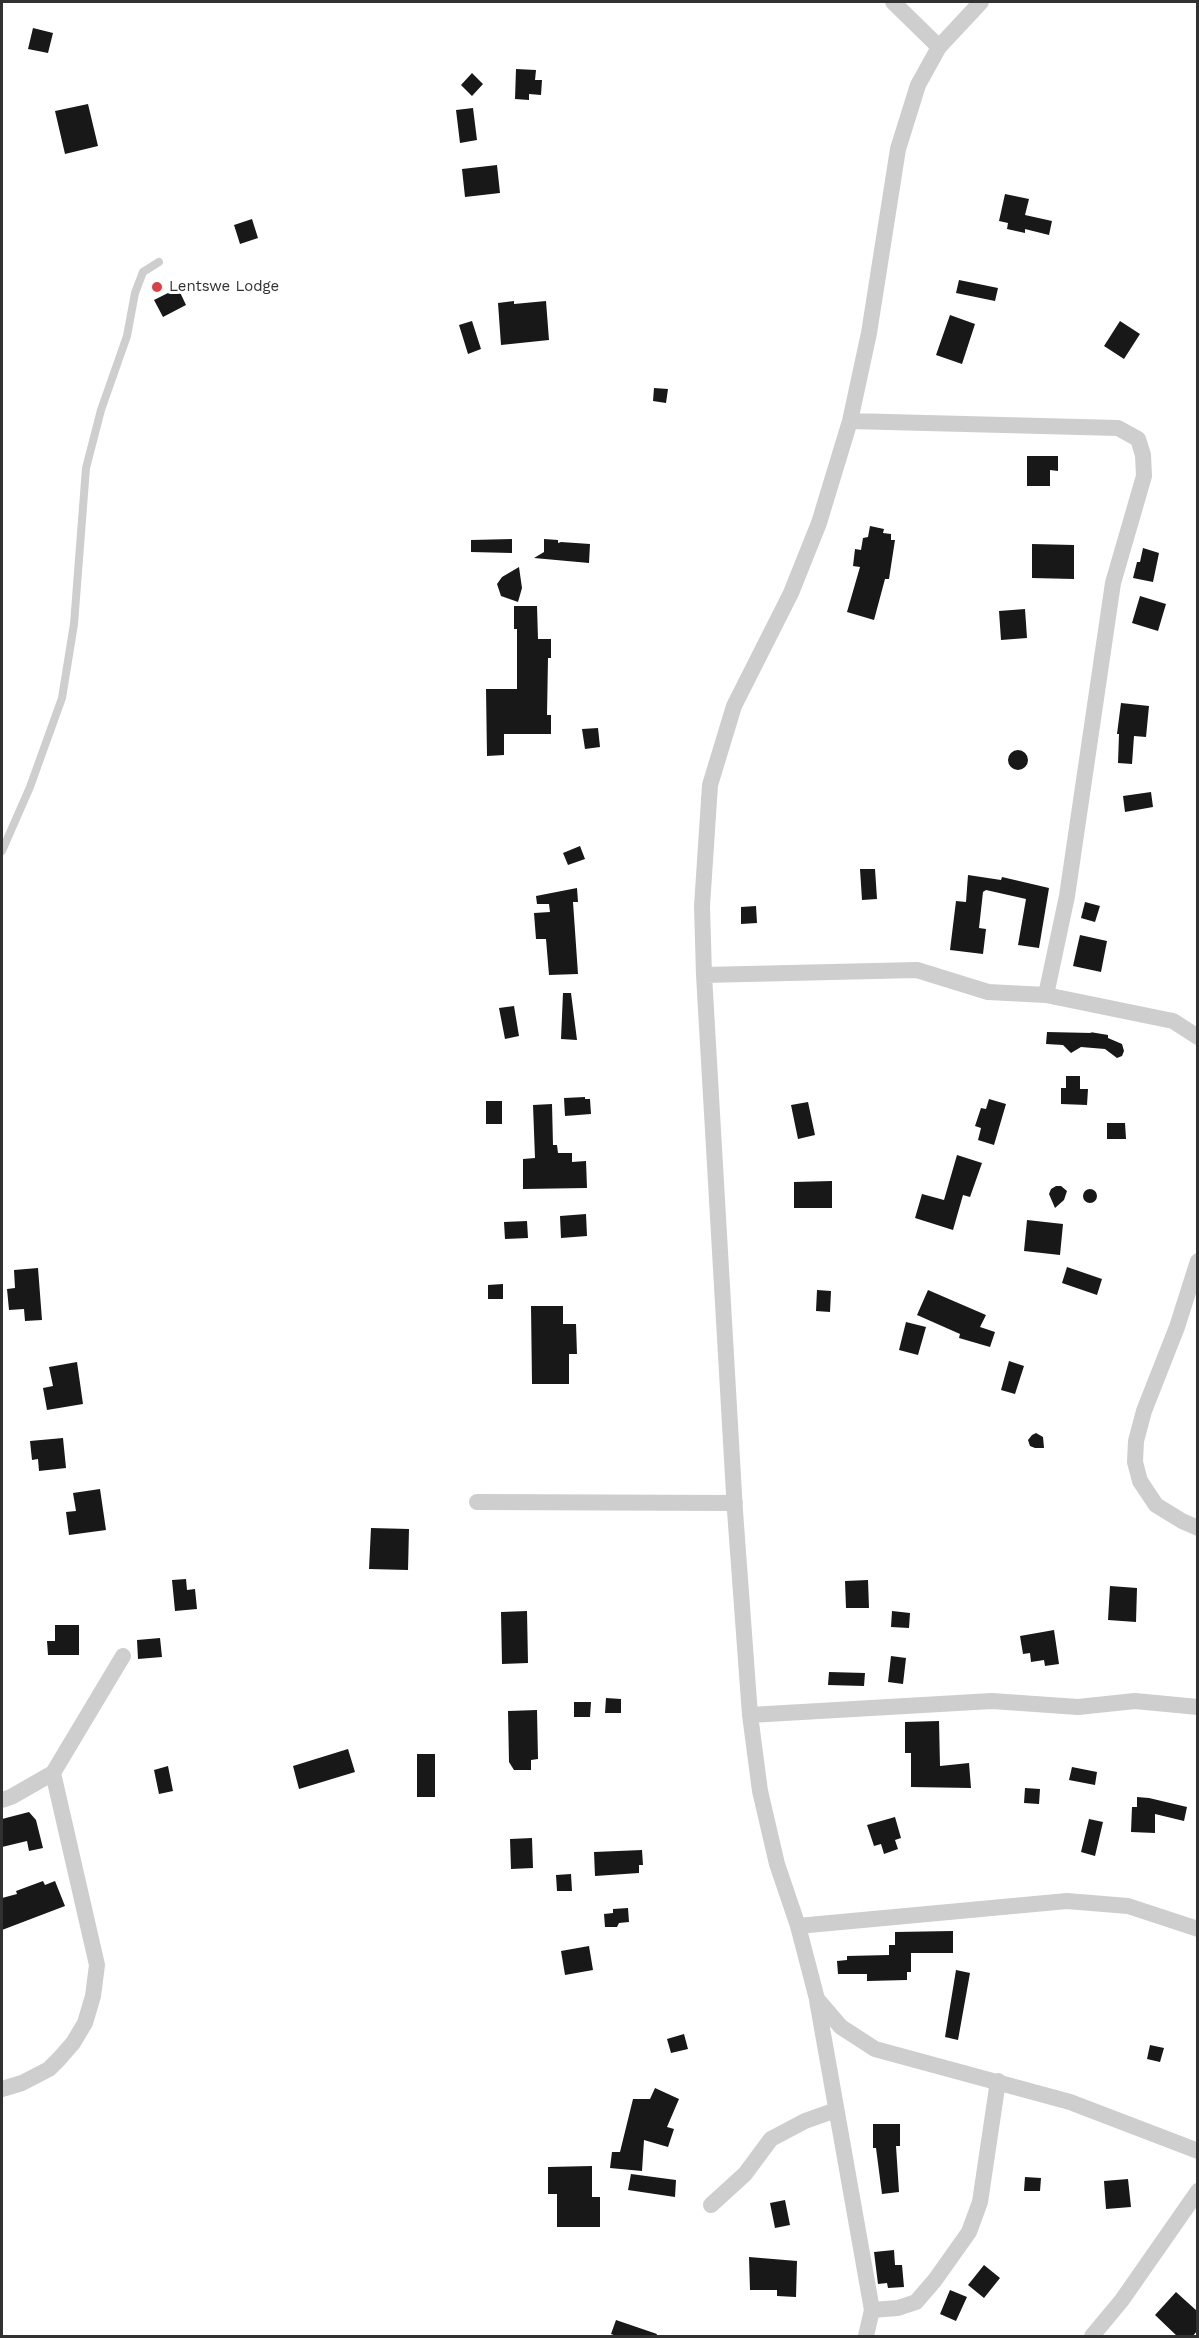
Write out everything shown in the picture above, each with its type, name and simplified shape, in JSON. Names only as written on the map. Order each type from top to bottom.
[{"type":"street","points":[[893,2],[939,47]]},
{"type":"street","points":[[866,2337],[872,2310],[817,1999],[798,1926],[777,1864],[760,1791],[750,1715],[735,1503],[704,975],[702,906],[710,785],[734,706],[791,593],[819,523],[850,420],[869,333],[898,149],[918,85],[939,47],[981,2]]},
{"type":"street","points":[[850,420],[1118,428],[1138,438],[1143,455],[1144,476],[1113,583],[1066,896],[1046,995]]},
{"type":"street","points":[[704,975],[917,970],[988,992],[1046,995],[1173,1022],[1197,1037]]},
{"type":"street","points":[[1197,1261],[1178,1327],[1144,1410],[1136,1441],[1135,1462],[1140,1481],[1156,1505],[1197,1528]]},
{"type":"street","points":[[477,1502],[735,1503]]},
{"type":"street","points":[[2,1800],[53,1773],[123,1656]]},
{"type":"street","points":[[750,1715],[992,1701],[1019,1701],[1078,1707],[1135,1701],[1197,1707]]},
{"type":"street","points":[[2,2089],[22,2083],[49,2069],[60,2060],[74,2043],[85,2024],[93,1996],[97,1965],[53,1773]]},
{"type":"street","points":[[798,1926],[1066,1901],[1128,1906],[1197,1929]]},
{"type":"street","points":[[817,1999],[841,2027],[875,2049],[1070,2102],[1197,2151]]},
{"type":"street","points":[[872,2310],[898,2308],[916,2302],[935,2280],[969,2232],[980,2202],[998,2081]]},
{"type":"street","points":[[711,2205],[745,2174],[771,2139],[805,2121],[836,2110]]},
{"type":"street","points":[[1092,2337],[1122,2300],[1197,2191]]},
{"type":"lane","points":[[2,851],[30,787],[62,698],[74,624],[86,468],[101,411],[127,336],[135,293],[143,272],[159,262]]},
{"type":"building","points":[[33,28],[53,33],[48,53],[28,49]]},
{"type":"building","points":[[516,69],[536,70],[535,80],[542,80],[541,95],[529,94],[529,100],[515,99]]},
{"type":"building","points":[[472,73],[483,84],[472,96],[461,85]]},
{"type":"building","points":[[88,104],[98,146],[65,154],[55,111]]},
{"type":"building","points":[[473,108],[477,140],[460,143],[456,110]]},
{"type":"building","points":[[497,165],[500,193],[465,197],[462,169]]},
{"type":"building","points":[[1005,194],[1029,199],[1025,215],[1052,221],[1049,235],[1025,229],[1025,233],[1007,229],[1008,223],[999,221]]},
{"type":"building","points":[[252,219],[258,238],[240,244],[234,225]]},
{"type":"building","points":[[959,280],[998,288],[995,301],[956,293]]},
{"type":"building","points":[[178,288],[186,305],[163,317],[154,300]]},
{"type":"building","points":[[514,301],[514,304],[546,301],[549,340],[501,345],[498,303]]},
{"type":"building","points":[[950,315],[975,324],[962,364],[936,355]]},
{"type":"building","points":[[472,321],[481,349],[468,354],[459,325]]},
{"type":"building","points":[[1120,321],[1140,334],[1124,359],[1104,346]]},
{"type":"building","points":[[654,388],[668,389],[666,403],[653,401]]},
{"type":"building","points":[[1027,456],[1058,456],[1058,471],[1050,470],[1050,486],[1027,486]]},
{"type":"building","points":[[870,526],[884,529],[883,533],[891,534],[891,540],[895,540],[889,579],[885,579],[874,620],[847,612],[860,567],[853,566],[855,549],[861,550],[863,538],[868,537]]},
{"type":"building","points":[[512,539],[512,553],[471,552],[471,540]]},
{"type":"building","points":[[544,539],[558,540],[558,543],[590,544],[589,563],[534,558],[544,552]]},
{"type":"building","points":[[1032,544],[1074,545],[1074,579],[1032,578]]},
{"type":"building","points":[[1143,548],[1159,553],[1153,582],[1133,578]]},
{"type":"building","points":[[519,567],[522,588],[518,602],[501,596],[497,584],[502,577]]},
{"type":"building","points":[[1140,596],[1166,604],[1158,631],[1132,623]]},
{"type":"building","points":[[514,606],[537,606],[538,639],[551,639],[551,658],[548,658],[547,715],[551,715],[551,734],[504,734],[504,755],[487,756],[486,689],[517,689],[517,629],[514,629]]},
{"type":"building","points":[[1025,609],[1027,638],[1001,640],[999,611]]},
{"type":"building","points":[[1121,703],[1149,706],[1146,737],[1134,736],[1132,764],[1118,763],[1119,734],[1117,734]]},
{"type":"building","points":[[598,728],[600,747],[585,749],[582,729]]},
{"type":"building","points":[[1018,750],[1025,753],[1028,760],[1025,767],[1018,770],[1011,767],[1008,760],[1011,753]]},
{"type":"building","points":[[1151,792],[1153,807],[1125,812],[1123,796]]},
{"type":"building","points":[[580,846],[585,859],[568,865],[563,853]]},
{"type":"building","points":[[860,869],[875,869],[877,899],[862,900]]},
{"type":"building","points":[[968,875],[1001,880],[1002,877],[1049,888],[1039,948],[1018,945],[1026,899],[986,890],[983,892],[979,928],[986,929],[983,954],[950,950],[956,901],[966,902]]},
{"type":"building","points":[[577,888],[578,902],[573,902],[578,974],[549,975],[546,939],[536,939],[534,913],[550,912],[549,904],[537,904],[536,896]]},
{"type":"building","points":[[1085,902],[1100,906],[1095,922],[1081,918]]},
{"type":"building","points":[[756,906],[757,923],[741,924],[741,907]]},
{"type":"building","points":[[1080,935],[1107,941],[1101,972],[1073,966]]},
{"type":"building","points":[[563,993],[571,993],[577,1040],[561,1039]]},
{"type":"building","points":[[514,1006],[519,1036],[505,1039],[499,1008]]},
{"type":"building","points":[[1047,1032],[1092,1033],[1090,1032],[1108,1035],[1108,1038],[1122,1044],[1124,1051],[1122,1056],[1117,1058],[1105,1049],[1081,1047],[1071,1053],[1063,1045],[1046,1044]]},
{"type":"building","points":[[1066,1076],[1080,1076],[1080,1089],[1088,1089],[1087,1105],[1061,1104],[1061,1088],[1066,1088]]},
{"type":"building","points":[[585,1097],[585,1099],[590,1099],[591,1114],[565,1116],[564,1098]]},
{"type":"building","points":[[989,1099],[1006,1104],[994,1145],[978,1140],[981,1128],[975,1126],[981,1108],[986,1109]]},
{"type":"building","points":[[486,1101],[502,1101],[502,1124],[486,1124]]},
{"type":"building","points":[[808,1102],[815,1135],[798,1139],[791,1105]]},
{"type":"building","points":[[552,1104],[553,1145],[557,1145],[558,1153],[572,1153],[572,1162],[586,1161],[587,1188],[523,1189],[523,1159],[535,1158],[533,1105]]},
{"type":"building","points":[[1107,1123],[1125,1123],[1126,1139],[1107,1139]]},
{"type":"building","points":[[957,1155],[982,1163],[970,1197],[963,1195],[953,1230],[915,1218],[922,1194],[944,1200]]},
{"type":"building","points":[[832,1181],[832,1208],[794,1208],[794,1182]]},
{"type":"building","points":[[1056,1186],[1061,1186],[1067,1191],[1064,1200],[1055,1208],[1049,1194]]},
{"type":"building","points":[[1087,1189],[1093,1189],[1097,1196],[1093,1203],[1087,1203],[1083,1199],[1083,1193]]},
{"type":"building","points":[[586,1214],[587,1236],[561,1238],[560,1216]]},
{"type":"building","points":[[1027,1220],[1063,1224],[1060,1255],[1024,1251]]},
{"type":"building","points":[[527,1221],[528,1238],[505,1239],[504,1222]]},
{"type":"building","points":[[1067,1267],[1102,1279],[1097,1295],[1062,1283]]},
{"type":"building","points":[[38,1268],[42,1320],[25,1321],[24,1309],[9,1310],[7,1289],[15,1288],[14,1270]]},
{"type":"building","points":[[503,1284],[503,1299],[488,1299],[488,1285]]},
{"type":"building","points":[[817,1290],[831,1291],[830,1312],[816,1311]]},
{"type":"building","points":[[928,1290],[986,1315],[980,1327],[995,1332],[990,1347],[959,1338],[960,1334],[917,1315]]},
{"type":"building","points":[[531,1306],[563,1306],[563,1324],[576,1324],[577,1354],[569,1354],[569,1384],[532,1384]]},
{"type":"building","points":[[906,1322],[926,1327],[918,1355],[899,1350]]},
{"type":"building","points":[[1009,1361],[1024,1366],[1015,1394],[1001,1390]]},
{"type":"building","points":[[77,1362],[83,1404],[47,1410],[43,1388],[53,1386],[49,1367]]},
{"type":"building","points":[[1036,1433],[1043,1437],[1044,1448],[1030,1446],[1028,1440]]},
{"type":"building","points":[[63,1438],[66,1468],[39,1471],[38,1459],[32,1460],[30,1441]]},
{"type":"building","points":[[100,1489],[106,1530],[69,1535],[66,1512],[76,1511],[73,1493]]},
{"type":"building","points":[[371,1528],[409,1529],[408,1570],[369,1569]]},
{"type":"building","points":[[186,1579],[187,1590],[195,1589],[197,1609],[175,1611],[172,1580]]},
{"type":"building","points":[[868,1580],[869,1608],[846,1608],[845,1581]]},
{"type":"building","points":[[1110,1586],[1137,1588],[1136,1622],[1108,1620]]},
{"type":"building","points":[[527,1611],[528,1663],[502,1664],[501,1612]]},
{"type":"building","points":[[892,1611],[910,1613],[909,1628],[891,1627]]},
{"type":"building","points":[[55,1625],[79,1625],[79,1655],[48,1655],[47,1641],[55,1641]]},
{"type":"building","points":[[1054,1630],[1059,1664],[1045,1666],[1044,1660],[1031,1662],[1030,1653],[1023,1654],[1020,1636]]},
{"type":"building","points":[[160,1638],[162,1657],[138,1659],[137,1640]]},
{"type":"building","points":[[891,1656],[906,1658],[903,1684],[888,1682]]},
{"type":"building","points":[[829,1672],[865,1673],[864,1686],[828,1685]]},
{"type":"building","points":[[606,1698],[621,1699],[621,1713],[605,1713]]},
{"type":"building","points":[[574,1702],[591,1702],[590,1717],[574,1717]]},
{"type":"building","points":[[537,1710],[538,1759],[531,1760],[531,1770],[514,1770],[509,1762],[508,1711]]},
{"type":"building","points":[[939,1721],[940,1766],[969,1763],[971,1788],[911,1787],[911,1753],[905,1753],[905,1722]]},
{"type":"building","points":[[348,1749],[355,1772],[299,1789],[293,1766]]},
{"type":"building","points":[[417,1754],[435,1754],[435,1797],[417,1797]]},
{"type":"building","points":[[168,1766],[173,1791],[159,1794],[154,1770]]},
{"type":"building","points":[[1072,1767],[1097,1772],[1095,1785],[1069,1780]]},
{"type":"building","points":[[1025,1788],[1040,1789],[1039,1804],[1024,1803]]},
{"type":"building","points":[[1137,1797],[1187,1807],[1184,1821],[1155,1814],[1155,1833],[1131,1832],[1132,1807],[1137,1807]]},
{"type":"building","points":[[29,1812],[36,1820],[43,1848],[29,1851],[27,1841],[2,1847],[2,1819]]},
{"type":"building","points":[[895,1817],[901,1838],[895,1840],[898,1849],[884,1854],[881,1844],[874,1846],[867,1825]]},
{"type":"building","points":[[1089,1819],[1103,1822],[1095,1856],[1081,1852]]},
{"type":"building","points":[[532,1838],[533,1868],[511,1869],[510,1839]]},
{"type":"building","points":[[642,1850],[643,1865],[639,1865],[639,1873],[595,1876],[594,1852]]},
{"type":"building","points":[[571,1874],[572,1891],[557,1891],[556,1875]]},
{"type":"building","points":[[43,1881],[45,1885],[55,1881],[65,1906],[2,1930],[2,1898],[17,1894],[16,1891]]},
{"type":"building","points":[[628,1908],[629,1922],[619,1923],[617,1927],[605,1927],[604,1914],[613,1913],[613,1909]]},
{"type":"building","points":[[953,1931],[953,1953],[911,1953],[911,1972],[907,1972],[907,1980],[867,1981],[867,1974],[838,1974],[837,1961],[847,1960],[847,1956],[889,1955],[889,1945],[895,1945],[895,1932]]},
{"type":"building","points":[[589,1946],[593,1970],[565,1975],[561,1951]]},
{"type":"building","points":[[956,1970],[970,1973],[958,2040],[945,2037]]},
{"type":"building","points":[[684,2034],[688,2049],[671,2053],[667,2039]]},
{"type":"building","points":[[1150,2045],[1164,2048],[1160,2062],[1147,2059]]},
{"type":"building","points":[[655,2088],[679,2099],[667,2127],[674,2129],[668,2147],[644,2140],[642,2171],[610,2168],[612,2152],[620,2152],[633,2099],[650,2099]]},
{"type":"building","points":[[873,2124],[900,2124],[900,2146],[896,2146],[899,2192],[882,2194],[876,2148],[873,2148]]},
{"type":"building","points":[[592,2166],[592,2197],[600,2197],[600,2227],[557,2227],[557,2194],[548,2194],[548,2167]]},
{"type":"building","points":[[631,2174],[676,2180],[675,2197],[628,2190]]},
{"type":"building","points":[[1025,2177],[1041,2178],[1040,2191],[1024,2191]]},
{"type":"building","points":[[1128,2179],[1131,2207],[1106,2209],[1104,2181]]},
{"type":"building","points":[[785,2200],[790,2225],[775,2228],[770,2203]]},
{"type":"building","points":[[894,2250],[895,2265],[902,2265],[904,2287],[888,2288],[887,2283],[878,2284],[874,2252]]},
{"type":"building","points":[[749,2257],[797,2261],[796,2297],[777,2296],[777,2290],[750,2290]]},
{"type":"building","points":[[984,2265],[1000,2278],[984,2298],[968,2285]]},
{"type":"building","points":[[950,2290],[967,2297],[956,2321],[940,2314]]},
{"type":"building","points":[[1176,2292],[1197,2311],[1197,2331],[1192,2337],[1178,2337],[1155,2315]]},
{"type":"building","points":[[616,2320],[657,2334],[656,2337],[619,2337],[611,2334]]},
{"type":"place","name":"Lentswe Lodge","points":[[157,287]]}]
